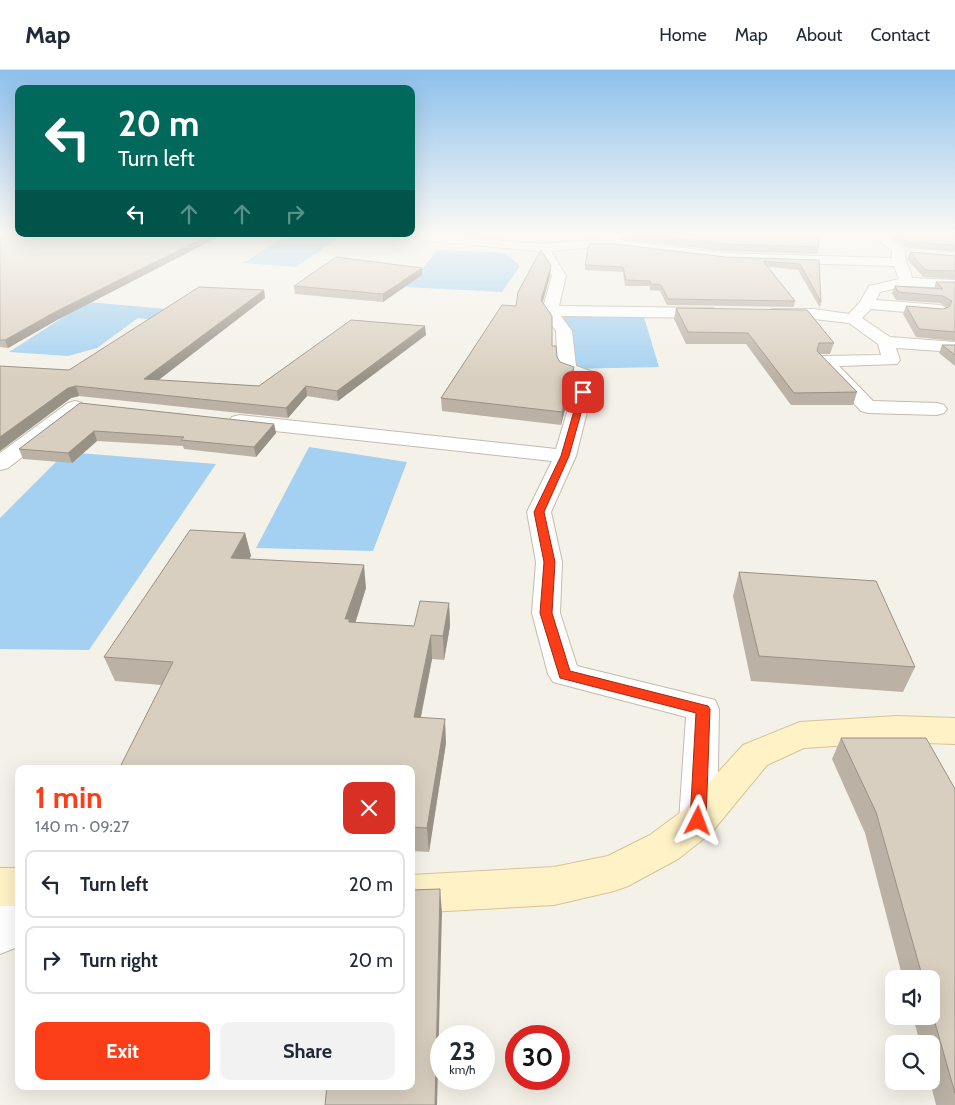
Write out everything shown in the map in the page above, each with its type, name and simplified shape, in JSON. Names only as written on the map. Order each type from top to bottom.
[{"type":"main road","points":[[415,894],[554,886],[614,873],[664,848],[698,821],[755,755],[800,735],[897,729],[955,731]]},
{"type":"main road","points":[[0,887],[15,887]]},
{"type":"street","points":[[550,311],[558,282]]},
{"type":"street","points":[[852,319],[867,304],[874,290],[905,282]]},
{"type":"street","points":[[913,282],[955,284]]},
{"type":"street","points":[[867,304],[940,310]]},
{"type":"street","points":[[550,311],[726,313]]},
{"type":"street","points":[[550,311],[564,331],[567,369],[587,376],[565,456],[539,512],[549,562],[546,613],[564,674],[703,709],[698,821]]},
{"type":"street","points":[[755,313],[814,314],[852,319],[886,342],[955,347]]},
{"type":"street","points":[[886,342],[891,360],[824,361],[868,408],[937,409]]},
{"type":"street","points":[[0,463],[79,404],[99,407]]},
{"type":"street","points":[[218,419],[565,456]]},
{"type":"street","points":[[0,933],[15,902]]},
{"type":"water","points":[[410,282],[509,282],[502,292],[406,287]]},
{"type":"water","points":[[87,302],[178,310],[165,322],[138,318],[97,348],[68,356],[9,352]]},
{"type":"water","points":[[544,313],[643,314],[659,367],[567,369],[564,331]]},
{"type":"water","points":[[309,447],[407,462],[373,551],[256,548]]},
{"type":"water","points":[[66,452],[216,464],[89,650],[0,649],[0,518]]},
{"type":"building","points":[[0,282],[114,282],[5,340],[0,340]]},
{"type":"building","points":[[299,282],[401,282],[383,294],[294,286]]},
{"type":"building","points":[[523,282],[546,282],[541,300],[552,316],[552,346],[556,346],[557,357],[560,362],[574,367],[562,412],[441,398],[502,305],[516,306],[518,292]]},
{"type":"building","points":[[650,282],[780,282],[795,301],[668,299],[661,285],[651,284]]},
{"type":"building","points":[[810,282],[820,282],[821,302]]},
{"type":"building","points":[[936,282],[955,282],[955,332],[919,329],[906,306],[943,309],[949,307],[952,301],[943,296],[898,292],[895,286],[943,289]]},
{"type":"building","points":[[199,287],[264,290],[144,379],[259,386],[351,320],[425,326],[337,391],[306,386],[286,408],[76,386],[68,388],[0,437],[0,366],[69,370]]},
{"type":"building","points":[[676,308],[807,310],[834,343],[819,343],[817,351],[857,392],[794,393],[748,333],[688,332]]},
{"type":"building","points":[[942,345],[955,345],[955,355]]},
{"type":"building","points":[[80,403],[274,424],[254,447],[181,440],[184,437],[94,431],[68,453],[19,449]]},
{"type":"building","points":[[190,530],[245,533],[231,558],[364,565],[345,619],[349,619],[349,622],[414,626],[420,601],[449,603],[443,636],[431,635],[414,717],[445,719],[427,828],[415,827],[415,765],[121,765],[173,662],[104,657]]},
{"type":"building","points":[[739,572],[876,581],[915,667],[759,656]]},
{"type":"building","points":[[841,738],[926,738],[955,789],[955,1093],[940,1035],[936,1025],[940,1025],[940,970],[920,970],[876,812]]},
{"type":"building","points":[[440,889],[437,1025],[430,1025],[430,1090],[435,1090],[435,1105],[325,1105],[327,1090],[415,1090],[415,890]]},
{"type":"route","points":[[583,392],[565,456],[539,512],[549,562],[546,613],[564,674],[703,709],[698,821]]}]
